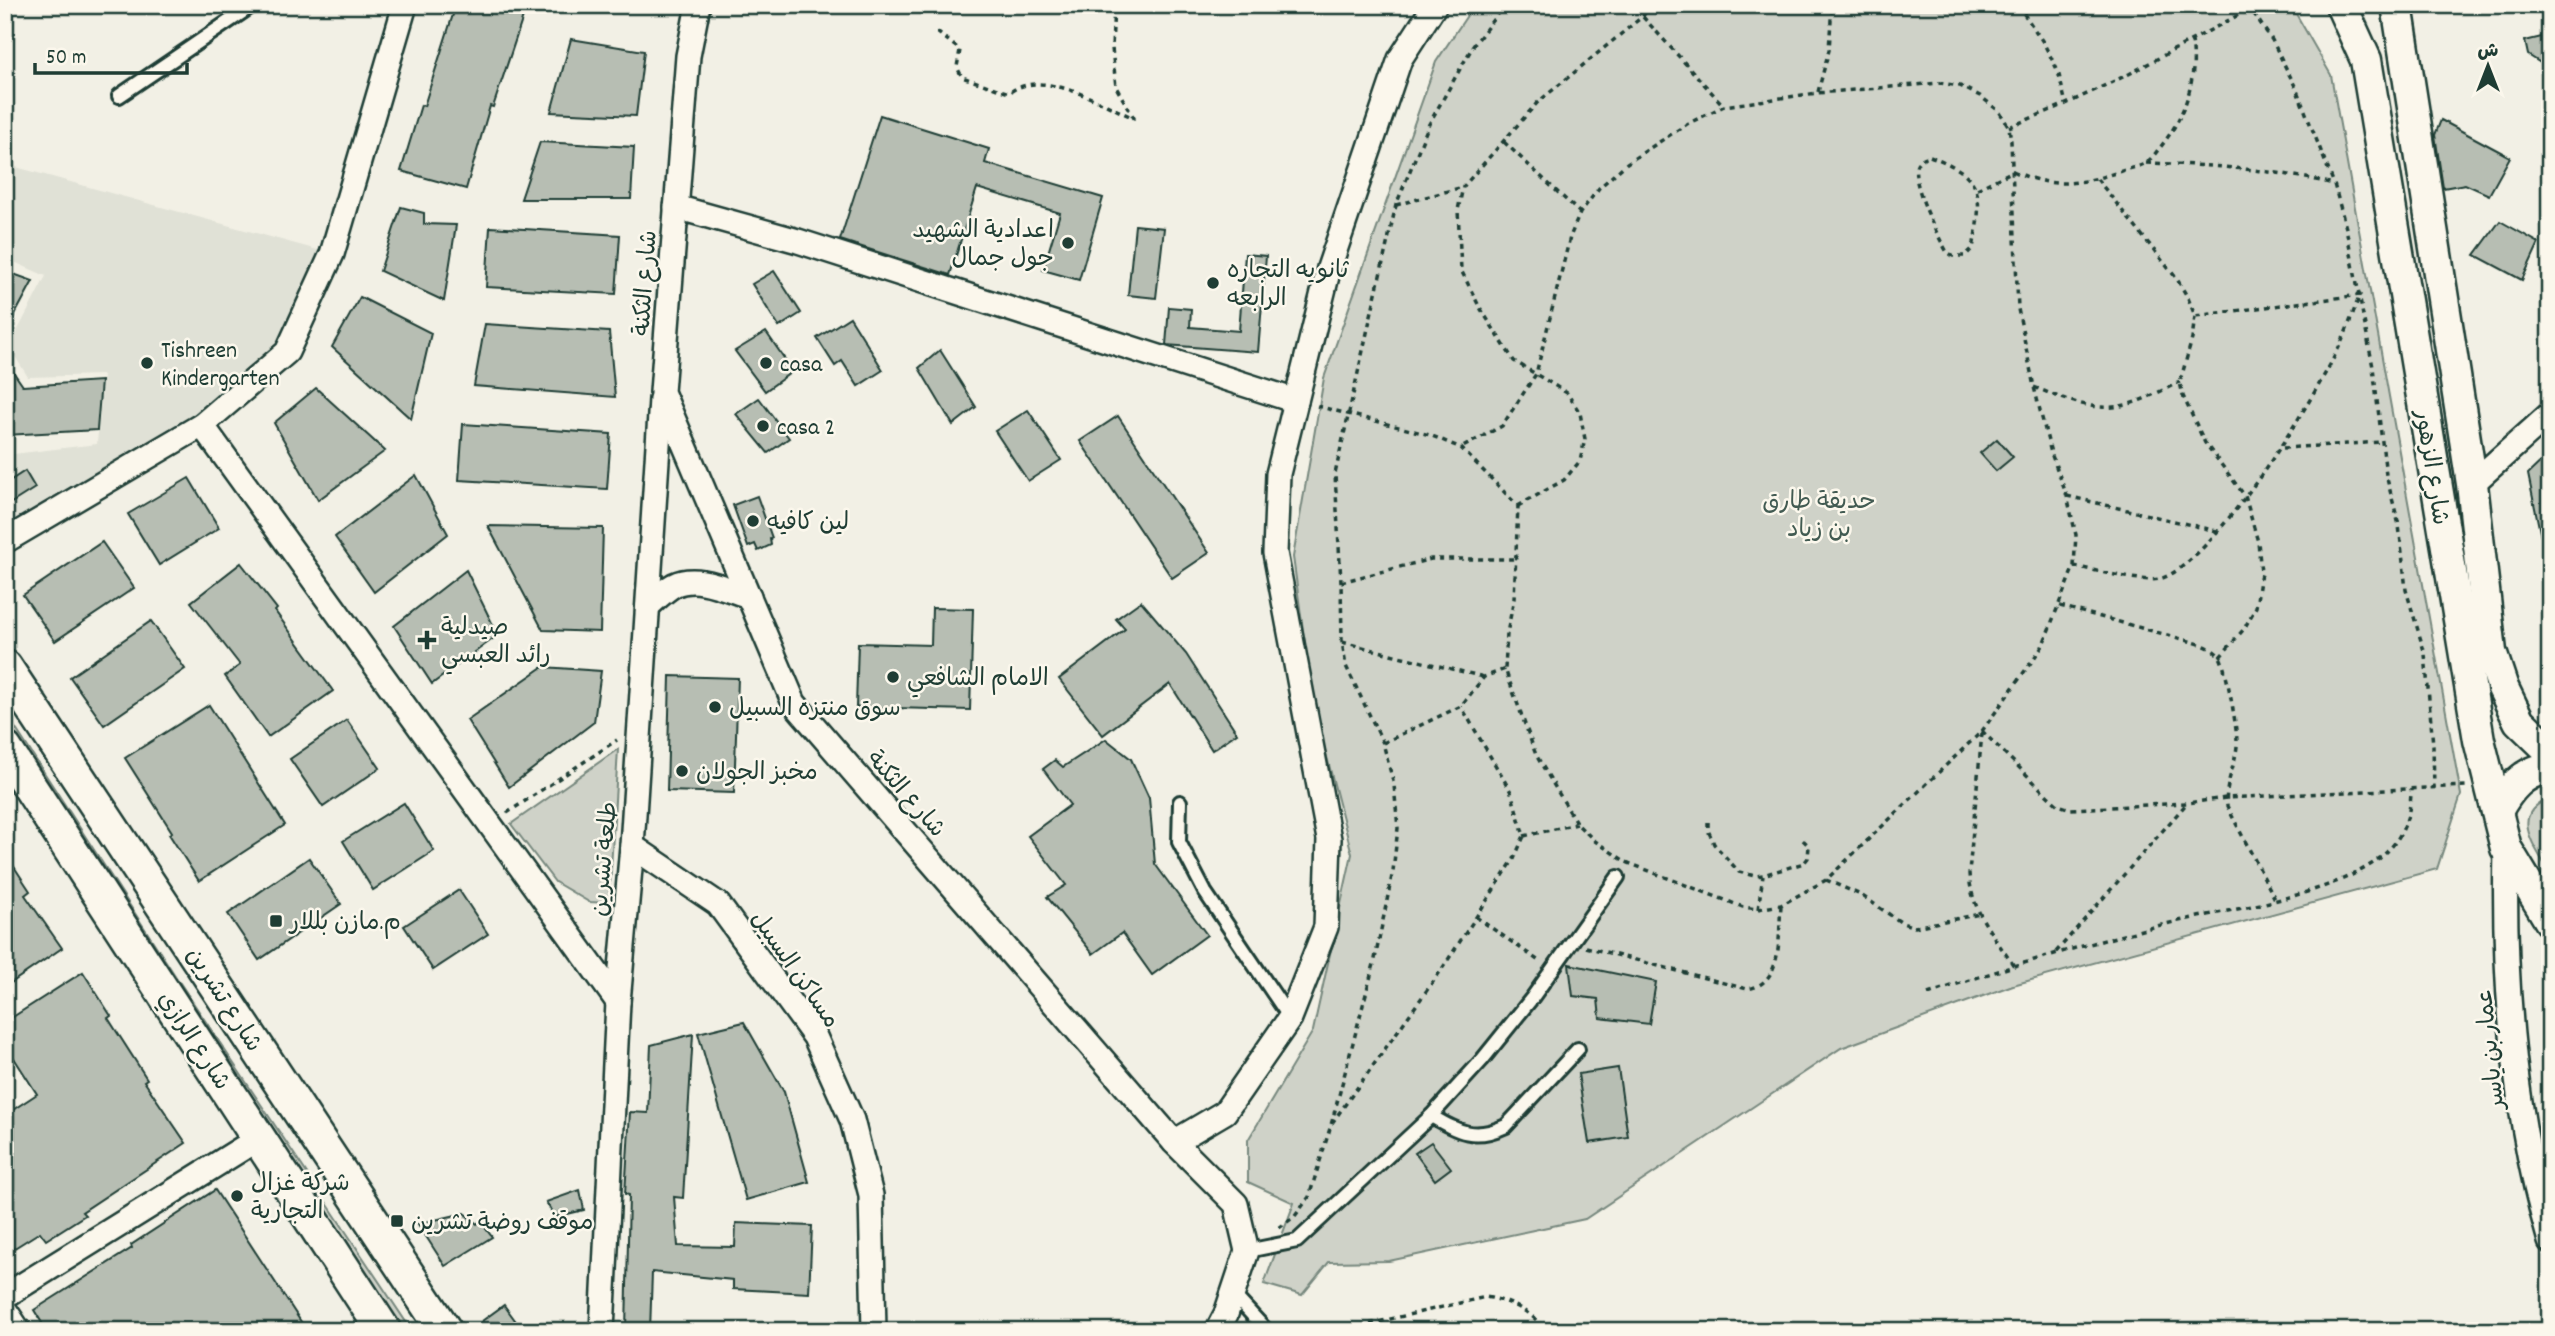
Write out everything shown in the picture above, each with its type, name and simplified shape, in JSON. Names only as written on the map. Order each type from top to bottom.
[{"type":"main road","name":"شارع تشرين","points":[[5,667],[444,1331]]},
{"type":"main road","name":"شارع الرازي","points":[[5,749],[384,1331]]},
{"type":"street","points":[[5,541],[202,425],[287,352],[332,254],[405,5]]},
{"type":"street","name":"شارع الثكنة","points":[[698,5],[688,56],[662,392],[794,703],[1174,1142],[1236,1204],[1247,1251]]},
{"type":"street","points":[[1174,1142],[1225,1112],[1290,1018],[1325,927],[1329,839],[1275,553],[1278,474],[1329,268],[1399,59],[1435,5]]},
{"type":"street","name":"شارع الزهور","points":[[2341,5],[2366,60],[2479,740],[2506,848],[2550,921]]},
{"type":"street","name":"شارع الزهور","points":[[2397,5],[2472,484],[2491,652],[2503,688],[2519,721],[2550,751]]},
{"type":"street","points":[[676,207],[798,241],[1296,401]]},
{"type":"street","name":"طلعة تشرين","points":[[602,1331],[618,1002],[632,846],[662,392]]},
{"type":"street","points":[[2472,484],[2550,414]]},
{"type":"street","points":[[202,425],[618,1002]]},
{"type":"street","points":[[648,606],[674,585],[693,581],[717,585],[749,596]]},
{"type":"street","points":[[2493,798],[2538,769],[2550,768]]},
{"type":"street","name":"مساكن السبيل","points":[[632,846],[718,904],[815,1037],[852,1120],[871,1195],[874,1331]]},
{"type":"street","name":"عمار بن ياسر","points":[[2506,848],[2504,929],[2512,1028],[2522,1114],[2550,1241]]},
{"type":"street","points":[[5,1296],[258,1138]]},
{"type":"street","points":[[1217,1331],[1226,1314],[1247,1251]]},
{"type":"street","points":[[5,1310],[19,1331]]},
{"type":"lane","points":[[119,96],[253,5]]},
{"type":"lane","points":[[1180,802],[1179,842],[1206,892],[1290,1018]]},
{"type":"lane","points":[[1247,1251],[1297,1241],[1431,1116],[1482,1060],[1552,970],[1618,877]]},
{"type":"lane","points":[[1431,1116],[1459,1132],[1482,1134],[1506,1126],[1578,1049]]},
{"type":"lane","points":[[1233,1294],[1267,1331]]},
{"type":"path","points":[[937,32],[960,50],[957,67],[962,77],[1009,93],[1017,87],[1047,83],[1068,89],[1135,118],[1116,87],[1112,48],[1114,5]]},
{"type":"path","points":[[1247,1251],[1295,1216],[1309,1197],[1374,964],[1393,871],[1398,828],[1394,785],[1383,743],[1346,666],[1342,642],[1342,582],[1335,474],[1347,412],[1396,205],[1429,124],[1473,46],[1504,5]]},
{"type":"path","points":[[1518,506],[1564,480],[1580,461],[1585,439],[1580,413],[1567,393],[1514,361],[1479,306],[1461,270],[1458,210],[1463,187],[1537,103],[1643,16],[1650,5]]},
{"type":"path","points":[[1817,93],[1829,50],[1832,5]]},
{"type":"path","points":[[2018,5],[2043,42],[2058,71],[2066,104]]},
{"type":"path","points":[[2009,127],[2066,104],[2257,5]]},
{"type":"path","points":[[2250,7],[2272,40],[2296,88],[2334,184],[2346,228],[2373,367],[2386,475],[2399,525],[2406,590],[2426,654],[2434,745],[2434,788]]},
{"type":"path","points":[[1643,16],[1724,106]]},
{"type":"path","points":[[2146,163],[2168,137],[2183,111],[2191,87],[2195,59],[2192,41]]},
{"type":"path","points":[[1296,401],[1430,435],[1461,448],[1518,506],[1514,599],[1507,633],[1505,669],[1536,755],[1577,824],[1595,841],[1626,862],[1743,907],[1758,909],[1781,905],[1826,880],[1982,731],[2042,647],[2074,566],[2076,534],[2067,496],[2051,453],[2018,309],[2009,127],[1998,111],[1980,96],[1960,86],[1940,83],[1817,93],[1724,106],[1687,124],[1627,163],[1599,188],[1580,213],[1570,237],[1536,374],[1502,426],[1461,448]]},
{"type":"path","points":[[1504,142],[1580,213]]},
{"type":"path","points":[[1930,156],[1938,159],[1968,177],[1977,189],[1979,214],[1973,248],[1965,256],[1953,256],[1944,246],[1916,183],[1917,164],[1922,158],[1930,156]]},
{"type":"path","points":[[1977,189],[2013,171],[2045,184],[2066,185],[2096,179],[2146,163],[2244,168],[2294,174],[2334,184]]},
{"type":"path","points":[[2096,179],[2177,279],[2189,298],[2194,316],[2192,339],[2180,382],[2186,405],[2205,443],[2245,496],[2258,542],[2261,573],[2256,607],[2244,629],[2220,657]]},
{"type":"path","points":[[1396,205],[1463,187]]},
{"type":"path","points":[[2194,316],[2360,295]]},
{"type":"path","points":[[2074,566],[2158,580],[2180,570],[2217,531],[2282,447],[2340,346],[2360,295]]},
{"type":"path","points":[[2034,387],[2070,402],[2097,408],[2129,404],[2180,382]]},
{"type":"path","points":[[2282,447],[2382,442]]},
{"type":"path","points":[[2067,496],[2217,531]]},
{"type":"path","points":[[1342,582],[1431,559],[1517,559]]},
{"type":"path","points":[[2060,606],[2193,642],[2208,647],[2220,657],[2234,715],[2237,743],[2226,798],[2230,814],[2276,899]]},
{"type":"path","points":[[1342,642],[1484,677]]},
{"type":"path","points":[[1383,743],[1461,706],[1484,677],[1505,669]]},
{"type":"path","points":[[1331,1125],[1440,972],[1514,859],[1524,836],[1511,792],[1461,706]]},
{"type":"path","points":[[490,824],[639,725]]},
{"type":"path","points":[[1982,731],[2058,805],[2071,809],[2434,788],[2493,798]]},
{"type":"path","points":[[1982,731],[1969,873],[1970,891],[1980,914],[2014,966]]},
{"type":"path","points":[[1928,994],[2055,953],[2276,899],[2337,881],[2379,859],[2400,835],[2407,821],[2412,789]]},
{"type":"path","points":[[2055,953],[2187,803]]},
{"type":"path","points":[[1708,822],[1710,838],[1733,866],[1747,875],[1763,875],[1804,863],[1810,852],[1809,846],[1800,837]]},
{"type":"path","points":[[1524,836],[1577,824]]},
{"type":"path","points":[[1758,909],[1763,875]]},
{"type":"path","points":[[1826,880],[1861,895],[1902,923],[1915,927],[1980,914]]},
{"type":"path","points":[[1570,943],[1747,989],[1754,988],[1766,981],[1775,966],[1781,905]]},
{"type":"path","points":[[1476,917],[1552,970]]},
{"type":"path","points":[[1352,1331],[1486,1297],[1507,1300],[1538,1320],[1546,1331]]},
{"type":"shaded area","name":"Tishreen Kindergarten","points":[[5,164],[332,254],[287,352],[202,425],[5,541],[5,455],[97,444],[103,375],[28,377],[9,347],[46,276],[5,258]]},
{"type":"green space","name":"حديقة طارق بن زياد","points":[[1474,5],[2291,5],[2331,75],[2461,795],[2437,869],[2013,985],[1841,1048],[1585,1219],[1389,1261],[1329,1262],[1302,1295],[1264,1284],[1294,1203],[1248,1182],[1248,1140],[1313,1031],[1352,854],[1313,703],[1293,557],[1324,378],[1436,62]]},
{"type":"green space","points":[[5,712],[178,980],[412,1331],[400,1331],[5,731]]},
{"type":"green space","points":[[618,749],[609,903],[589,902],[555,882],[511,824]]},
{"type":"green space","points":[[2548,799],[2550,874],[2533,843],[2527,823],[2529,814],[2536,806]]},
{"type":"building","points":[[456,5],[527,5],[493,107],[490,106],[466,189],[401,171]]},
{"type":"building","points":[[2550,35],[2550,69],[2528,55],[2525,41]]},
{"type":"building","points":[[571,39],[644,51],[636,116],[551,112]]},
{"type":"building","points":[[880,115],[989,149],[985,163],[1103,198],[1079,280],[1043,270],[1060,213],[977,188],[950,275],[840,240]]},
{"type":"building","points":[[2441,120],[2510,157],[2489,195],[2465,184],[2443,188],[2435,135]]},
{"type":"building","points":[[540,142],[634,147],[631,199],[521,199]]},
{"type":"building","points":[[401,207],[424,213],[424,224],[456,225],[444,301],[380,271]]},
{"type":"building","points":[[2500,221],[2539,243],[2522,280],[2475,255]]},
{"type":"building","points":[[1135,225],[1164,228],[1156,298],[1128,295]]},
{"type":"building","points":[[490,227],[620,235],[616,294],[486,287]]},
{"type":"building","points":[[1245,254],[1266,256],[1258,352],[1166,345],[1169,307],[1191,309],[1190,327],[1239,331]]},
{"type":"building","points":[[5,271],[33,281],[5,333]]},
{"type":"building","points":[[774,271],[801,313],[779,327],[752,284]]},
{"type":"building","points":[[360,297],[431,333],[411,419],[332,347]]},
{"type":"building","points":[[850,317],[883,370],[858,386],[842,361],[835,366],[817,338]]},
{"type":"building","points":[[485,324],[609,332],[615,397],[474,386]]},
{"type":"building","name":"casa","points":[[766,332],[793,371],[765,391],[735,351]]},
{"type":"building","points":[[940,350],[976,407],[953,425],[919,368]]},
{"type":"building","points":[[5,360],[23,386],[101,381],[97,430],[5,435]]},
{"type":"building","points":[[316,388],[385,451],[318,500],[274,423]]},
{"type":"building","name":"casa 2","points":[[759,398],[789,438],[768,453],[736,414]]},
{"type":"building","points":[[1028,410],[1061,460],[1028,481],[995,431]]},
{"type":"building","points":[[1118,416],[1209,553],[1172,578],[1080,441]]},
{"type":"building","points":[[463,424],[611,434],[607,489],[459,480]]},
{"type":"building","points":[[1997,439],[2013,457],[1996,471],[1980,453]]},
{"type":"building","points":[[2550,453],[2550,541],[2542,542],[2528,474]]},
{"type":"building","points":[[25,471],[35,488],[5,507],[5,484]]},
{"type":"building","points":[[416,475],[448,534],[374,592],[335,537]]},
{"type":"building","points":[[189,478],[219,528],[159,565],[128,514]]},
{"type":"building","name":"لين كافيه","points":[[757,496],[772,538],[771,545],[758,551],[755,544],[748,547],[733,505]]},
{"type":"building","points":[[488,526],[603,528],[600,632],[543,630]]},
{"type":"building","points":[[102,542],[134,588],[55,641],[23,595]]},
{"type":"building","points":[[241,563],[277,609],[275,611],[333,691],[268,737],[225,676],[240,665],[191,602]]},
{"type":"building","points":[[466,570],[498,635],[432,684],[394,626]]},
{"type":"building","points":[[1141,601],[1186,654],[1237,733],[1212,750],[1170,684],[1103,735],[1059,679],[1125,629],[1116,619]]},
{"type":"building","points":[[932,608],[973,609],[970,710],[856,707],[858,643],[931,645]]},
{"type":"building","points":[[151,621],[185,669],[104,725],[70,677]]},
{"type":"building","points":[[543,667],[601,671],[594,722],[509,787],[467,720]]},
{"type":"building","points":[[670,676],[738,678],[734,793],[667,791]]},
{"type":"building","points":[[209,705],[285,825],[199,881],[169,834],[172,832],[125,758]]},
{"type":"building","points":[[347,720],[380,768],[323,807],[290,759]]},
{"type":"building","points":[[1106,739],[1131,759],[1149,798],[1155,864],[1207,935],[1152,975],[1122,933],[1093,954],[1047,897],[1066,885],[1028,836],[1070,805],[1043,769],[1055,760],[1063,767]]},
{"type":"building","points":[[404,803],[434,851],[373,890],[343,841]]},
{"type":"building","points":[[5,853],[30,891],[25,895],[62,948],[5,987]]},
{"type":"building","points":[[309,858],[341,904],[259,960],[228,914]]},
{"type":"building","points":[[459,890],[488,934],[433,970],[404,926]]},
{"type":"building","points":[[1569,964],[1656,982],[1649,1024],[1600,1018],[1598,999],[1573,996]]},
{"type":"building","points":[[83,972],[111,1016],[108,1018],[147,1079],[144,1081],[186,1143],[82,1212],[85,1215],[46,1240],[40,1232],[5,1254],[5,1115],[37,1094],[5,1044],[5,1022]]},
{"type":"building","points":[[744,1022],[784,1092],[809,1182],[746,1200],[698,1033]]},
{"type":"building","points":[[693,1034],[683,1198],[674,1197],[678,1246],[735,1247],[736,1223],[812,1226],[809,1293],[733,1289],[733,1280],[652,1272],[650,1331],[626,1331],[629,1195],[625,1194],[630,1112],[648,1113],[651,1045]]},
{"type":"building","points":[[1618,1068],[1628,1137],[1589,1143],[1578,1074]]},
{"type":"building","points":[[1431,1142],[1451,1168],[1435,1180],[1415,1153]]},
{"type":"building","points":[[215,1190],[307,1331],[47,1331],[34,1310],[132,1248],[131,1245]]},
{"type":"building","points":[[580,1190],[584,1210],[555,1217],[546,1202]]},
{"type":"building","points":[[464,1213],[477,1224],[480,1221],[492,1237],[445,1266],[418,1224]]},
{"type":"building","points":[[504,1305],[523,1331],[489,1331],[482,1321]]},
{"type":"place","name":"اعدادية الشهيد جول جمال","points":[[1068,243]]},
{"type":"place","name":"ثانويه التجاره الرابعه","points":[[1213,283]]},
{"type":"place","name":"Tishreen Kindergarten","points":[[147,363]]},
{"type":"place","name":"casa","points":[[766,363]]},
{"type":"place","name":"casa 2","points":[[763,426]]},
{"type":"place","name":"لين كافيه","points":[[753,521]]},
{"type":"place","name":"صيدلية رائد العبسي","points":[[427,640]]},
{"type":"place","name":"الامام الشافعي","points":[[893,677]]},
{"type":"place","name":"سوق منتزه السبيل","points":[[715,707]]},
{"type":"place","name":"مخبز الجولان","points":[[682,771]]},
{"type":"place","name":"م.مازن بللار","points":[[276,921]]},
{"type":"place","name":"شركة غزال التجارية","points":[[237,1196]]},
{"type":"place","name":"موقف روضة تشرين","points":[[397,1221]]}]
